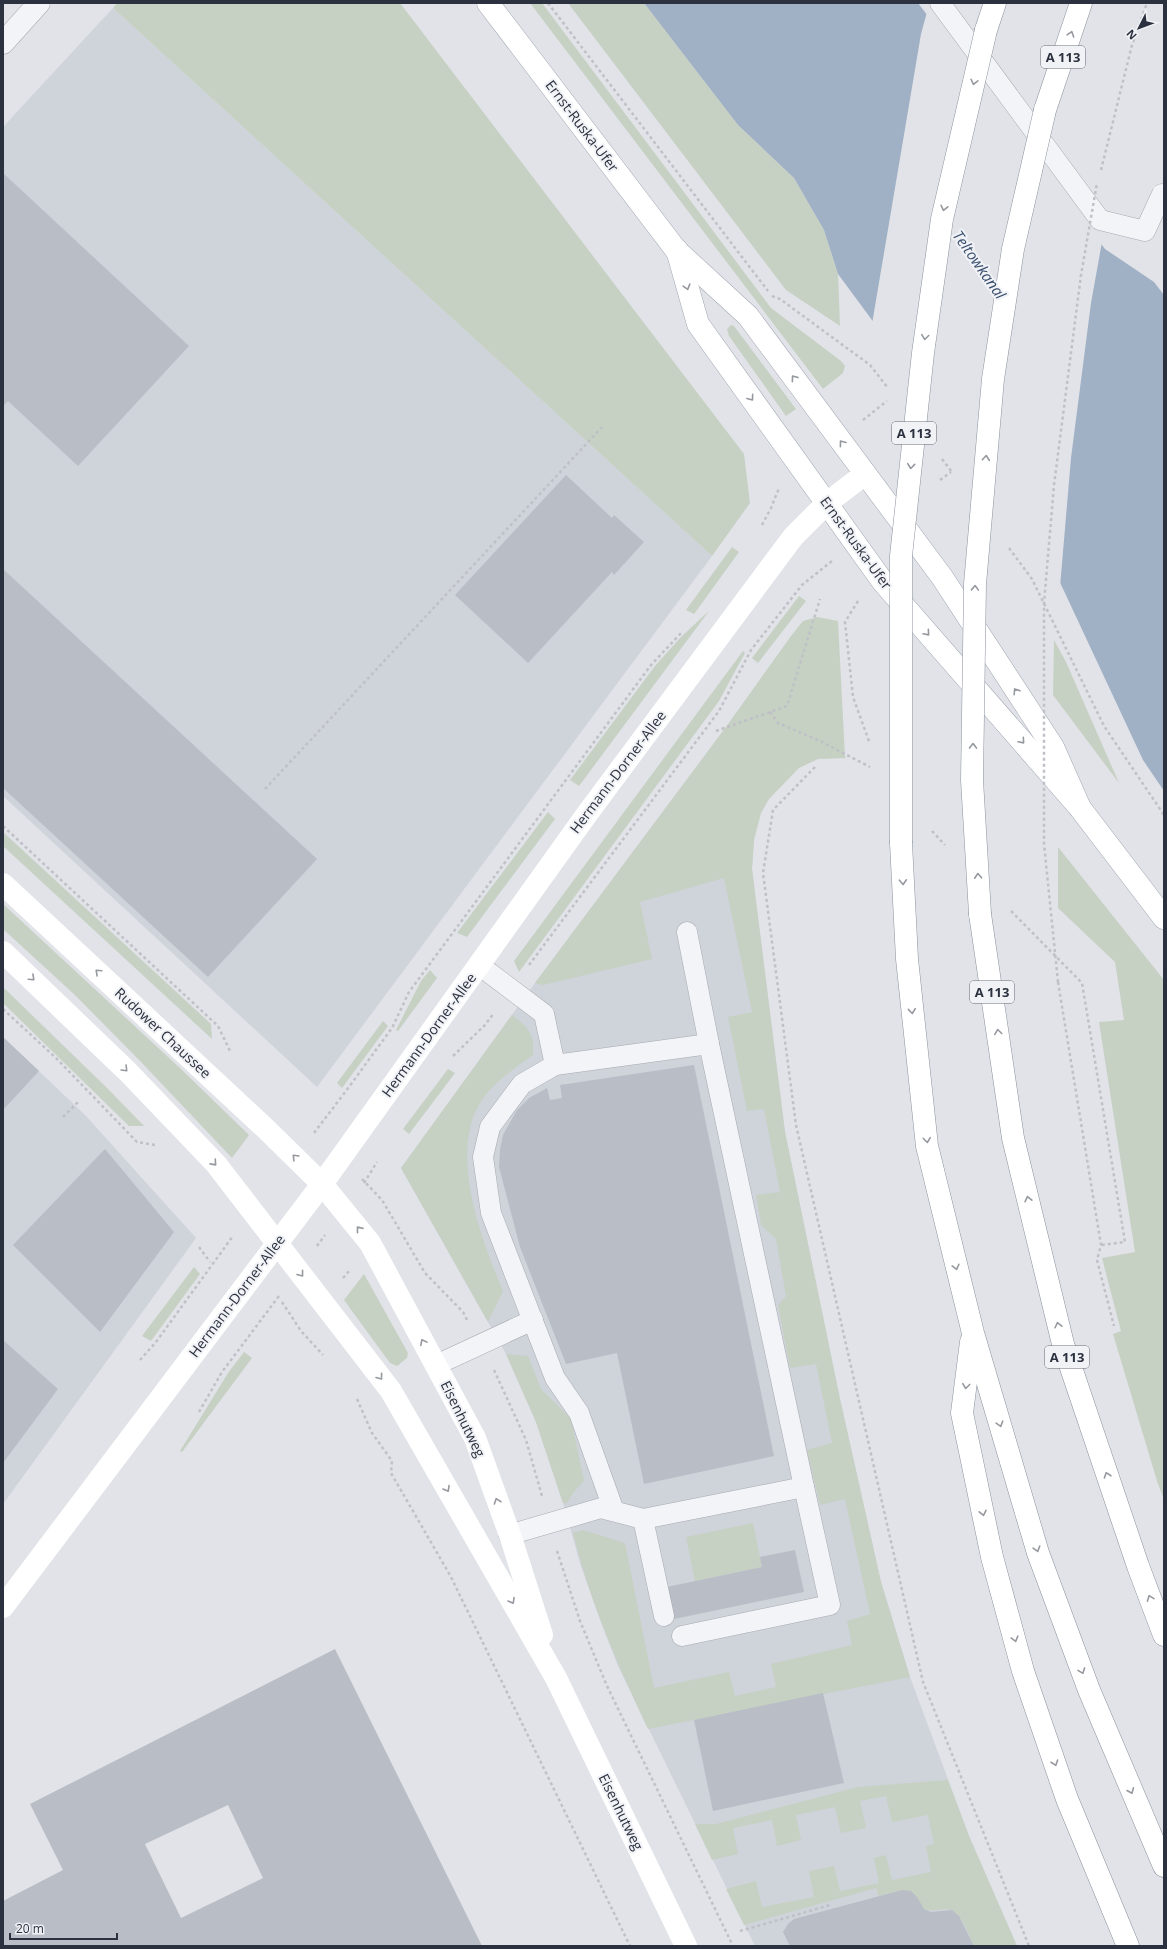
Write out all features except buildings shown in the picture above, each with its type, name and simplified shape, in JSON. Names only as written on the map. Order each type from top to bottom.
[{"type":"main road","name":"Ernst-Ruska-Ufer","points":[[488,3],[676,250],[748,316],[942,577],[1053,747],[1080,808]]},
{"type":"main road","name":"A 113","points":[[995,3],[986,30],[942,219],[923,352],[901,556],[901,843],[907,959],[927,1146],[973,1333],[1038,1553],[1089,1690],[1164,1866]]},
{"type":"main road","name":"A 113","points":[[1081,3],[1045,110],[1013,249],[993,379],[975,584],[972,780],[980,914],[1013,1138],[1063,1344],[1138,1566],[1164,1635]]},
{"type":"main road","name":"Ernst-Ruska-Ufer","points":[[676,250],[698,324],[883,582],[1080,808],[1164,918]]},
{"type":"main road","name":"Hermann-Dorner-Allee","points":[[3,1607],[322,1184],[587,814],[793,537],[827,503],[865,474]]},
{"type":"main road","name":"Rudower Chaussee","points":[[3,884],[260,1123],[322,1184]]},
{"type":"main road","points":[[3,952],[128,1072],[216,1164],[277,1243]]},
{"type":"main road","name":"Eisenhutweg","points":[[322,1184],[370,1243],[475,1438],[556,1678]]},
{"type":"main road","name":"Eisenhutweg","points":[[277,1243],[390,1390],[556,1678],[686,1946]]},
{"type":"main road","points":[[973,1333],[962,1413],[992,1557],[1023,1670],[1067,1799],[1128,1946]]},
{"type":"street","points":[[3,43],[39,3]]},
{"type":"lane","points":[[940,3],[1100,220],[1145,231],[1162,194]]},
{"type":"lane","points":[[682,1636],[830,1605],[709,1044],[687,932]]},
{"type":"lane","points":[[479,965],[544,1014],[555,1065]]},
{"type":"lane","points":[[614,1511],[579,1413],[555,1378],[491,1213],[483,1157],[490,1127],[522,1084],[555,1065],[709,1044]]},
{"type":"lane","points":[[436,1365],[533,1320]]},
{"type":"lane","points":[[509,1535],[601,1508],[643,1519],[804,1487]]},
{"type":"lane","points":[[643,1519],[664,1616]]},
{"type":"path","points":[[548,3],[771,296],[780,300],[870,365]]},
{"type":"path","points":[[1099,175],[1132,45],[1147,3]]},
{"type":"path","points":[[1097,183],[1081,275],[1054,485],[1044,603],[1044,844],[1058,982],[1102,1245],[1097,1260],[1114,1326]]},
{"type":"path","points":[[858,424],[888,401]]},
{"type":"path","points":[[265,789],[603,426]]},
{"type":"path","points":[[1009,547],[1032,579],[1104,726],[1164,815]]},
{"type":"path","points":[[453,1056],[485,1025],[719,710],[751,650],[802,584]]},
{"type":"path","points":[[716,731],[787,706],[820,599]]},
{"type":"path","points":[[342,1096],[392,1028],[409,992],[651,665],[686,628]]},
{"type":"path","points":[[770,712],[778,723],[820,741],[873,769]]},
{"type":"path","points":[[815,767],[773,810],[763,873],[796,1125],[923,1682],[1029,1946]]},
{"type":"path","points":[[3,826],[218,1026],[231,1054]]},
{"type":"path","points":[[1082,983],[1125,1242],[1102,1245]]},
{"type":"path","points":[[3,1009],[56,1058],[137,1142],[159,1146]]},
{"type":"path","points":[[63,1117],[80,1100]]},
{"type":"path","points":[[399,1228],[425,1273],[463,1312],[501,1384],[526,1440],[564,1577],[607,1686],[733,1946]]},
{"type":"path","points":[[199,1247],[210,1262]]},
{"type":"path","points":[[340,1282],[354,1264]]},
{"type":"path","points":[[140,1360],[156,1342],[204,1278]]},
{"type":"path","points":[[199,1412],[222,1372],[247,1339]]},
{"type":"path","points":[[311,1342],[326,1359]]},
{"type":"path","points":[[354,1393],[372,1433],[392,1461],[391,1473],[451,1577],[630,1946]]},
{"type":"path","points":[[740,1931],[830,1905]]},
{"type":"shaded area","points":[[113,8],[712,556],[317,1087],[3,796],[3,127]]},
{"type":"shaded area","points":[[723,731],[754,840],[752,869],[785,1132],[840,1399],[881,1582],[910,1677],[969,1836],[1017,1946],[755,1946],[618,1666],[580,1563],[563,1503],[536,1422],[506,1354],[401,1168],[535,983]]},
{"type":"shaded area","points":[[3,1037],[85,1115],[196,1238],[3,1504]]},
{"type":"green space","points":[[117,3],[400,3],[744,454],[750,503],[712,556],[113,8]]},
{"type":"green space","points":[[530,3],[542,3],[771,308],[841,361],[845,366],[843,373],[823,389]]},
{"type":"green space","points":[[568,3],[644,3],[738,125],[794,178],[824,230],[838,274],[840,326],[786,290]]},
{"type":"green space","points":[[731,325],[734,326],[796,409],[786,416],[729,336],[727,329]]},
{"type":"green space","points":[[732,547],[739,552],[694,614],[686,610]]},
{"type":"green space","points":[[799,596],[806,601],[758,663],[752,658]]},
{"type":"green space","points":[[709,611],[579,786],[570,780],[655,666],[682,636]]},
{"type":"green space","points":[[817,617],[838,621],[845,757],[847,758],[818,759],[799,768],[769,799],[761,813],[754,840],[752,869],[785,1132],[840,1399],[881,1582],[910,1677],[648,1729],[626,1681],[596,1608],[573,1533],[583,1530],[625,1543],[654,1688],[729,1672],[735,1696],[776,1687],[771,1664],[852,1645],[847,1621],[870,1614],[845,1499],[820,1505],[807,1450],[832,1443],[816,1364],[790,1368],[778,1305],[786,1296],[776,1239],[761,1225],[756,1195],[780,1192],[764,1109],[747,1111],[728,1017],[752,1012],[724,878],[640,902],[652,959],[543,985],[535,983],[723,731],[791,636],[803,621]]},
{"type":"green space","points":[[1054,640],[1066,662],[1119,783],[1053,695]]},
{"type":"green space","points":[[743,651],[745,653],[719,701],[519,972],[514,961]]},
{"type":"green space","points":[[548,812],[555,819],[467,937],[457,933]]},
{"type":"green space","points":[[3,832],[211,1024],[212,1039],[3,846]]},
{"type":"green space","points":[[1058,847],[1164,980],[1164,1500],[1113,1334],[1121,1331],[1102,1258],[1135,1252],[1099,1022],[1124,1020],[1115,962],[1058,908]]},
{"type":"green space","points":[[3,904],[182,1070],[249,1135],[232,1158],[76,996],[3,929]]},
{"type":"green space","points":[[430,970],[437,978],[398,1031],[396,1030],[421,981]]},
{"type":"green space","points":[[3,987],[144,1126],[129,1126],[3,1003]]},
{"type":"green space","points":[[512,1015],[526,1027],[529,1032],[533,1042],[533,1055],[500,1080],[484,1097],[473,1118],[468,1142],[468,1167],[471,1194],[477,1220],[485,1246],[503,1291],[488,1322],[401,1168]]},
{"type":"green space","points":[[383,1021],[388,1026],[342,1088],[337,1083]]},
{"type":"green space","points":[[448,1069],[455,1073],[409,1134],[403,1129]]},
{"type":"green space","points":[[194,1267],[200,1274],[151,1341],[142,1336]]},
{"type":"green space","points":[[364,1274],[408,1353],[407,1358],[397,1366],[390,1363],[344,1300]]},
{"type":"green space","points":[[244,1352],[252,1358],[182,1452],[180,1451],[228,1373]]},
{"type":"green space","points":[[506,1354],[528,1356],[541,1389],[571,1419],[584,1481],[573,1493],[567,1503],[563,1503],[536,1422]]},
{"type":"green space","points":[[753,1523],[762,1567],[695,1581],[686,1537]]},
{"type":"green space","points":[[948,1780],[969,1836],[1017,1946],[974,1946],[960,1918],[951,1910],[924,1909],[915,1896],[910,1892],[905,1891],[879,1896],[876,1888],[744,1925],[726,1889],[756,1881],[762,1907],[814,1897],[809,1871],[834,1866],[840,1891],[879,1883],[874,1858],[886,1855],[892,1880],[931,1872],[926,1846],[934,1844],[928,1815],[892,1822],[886,1796],[860,1801],[866,1828],[841,1833],[835,1807],[796,1815],[801,1840],[777,1846],[772,1820],[733,1828],[738,1854],[712,1860],[695,1824],[716,1824],[858,1787]]},
{"type":"water","name":"Teltowkanal","points":[[644,3],[918,3],[1105,249],[1154,282],[1164,295],[1164,791],[1143,760],[1050,561],[838,274],[824,230],[794,178],[738,125]]},
{"type":"pier","points":[[927,12],[1102,242],[1091,303],[1071,458],[1060,587],[1048,562],[872,324],[921,34]]}]
